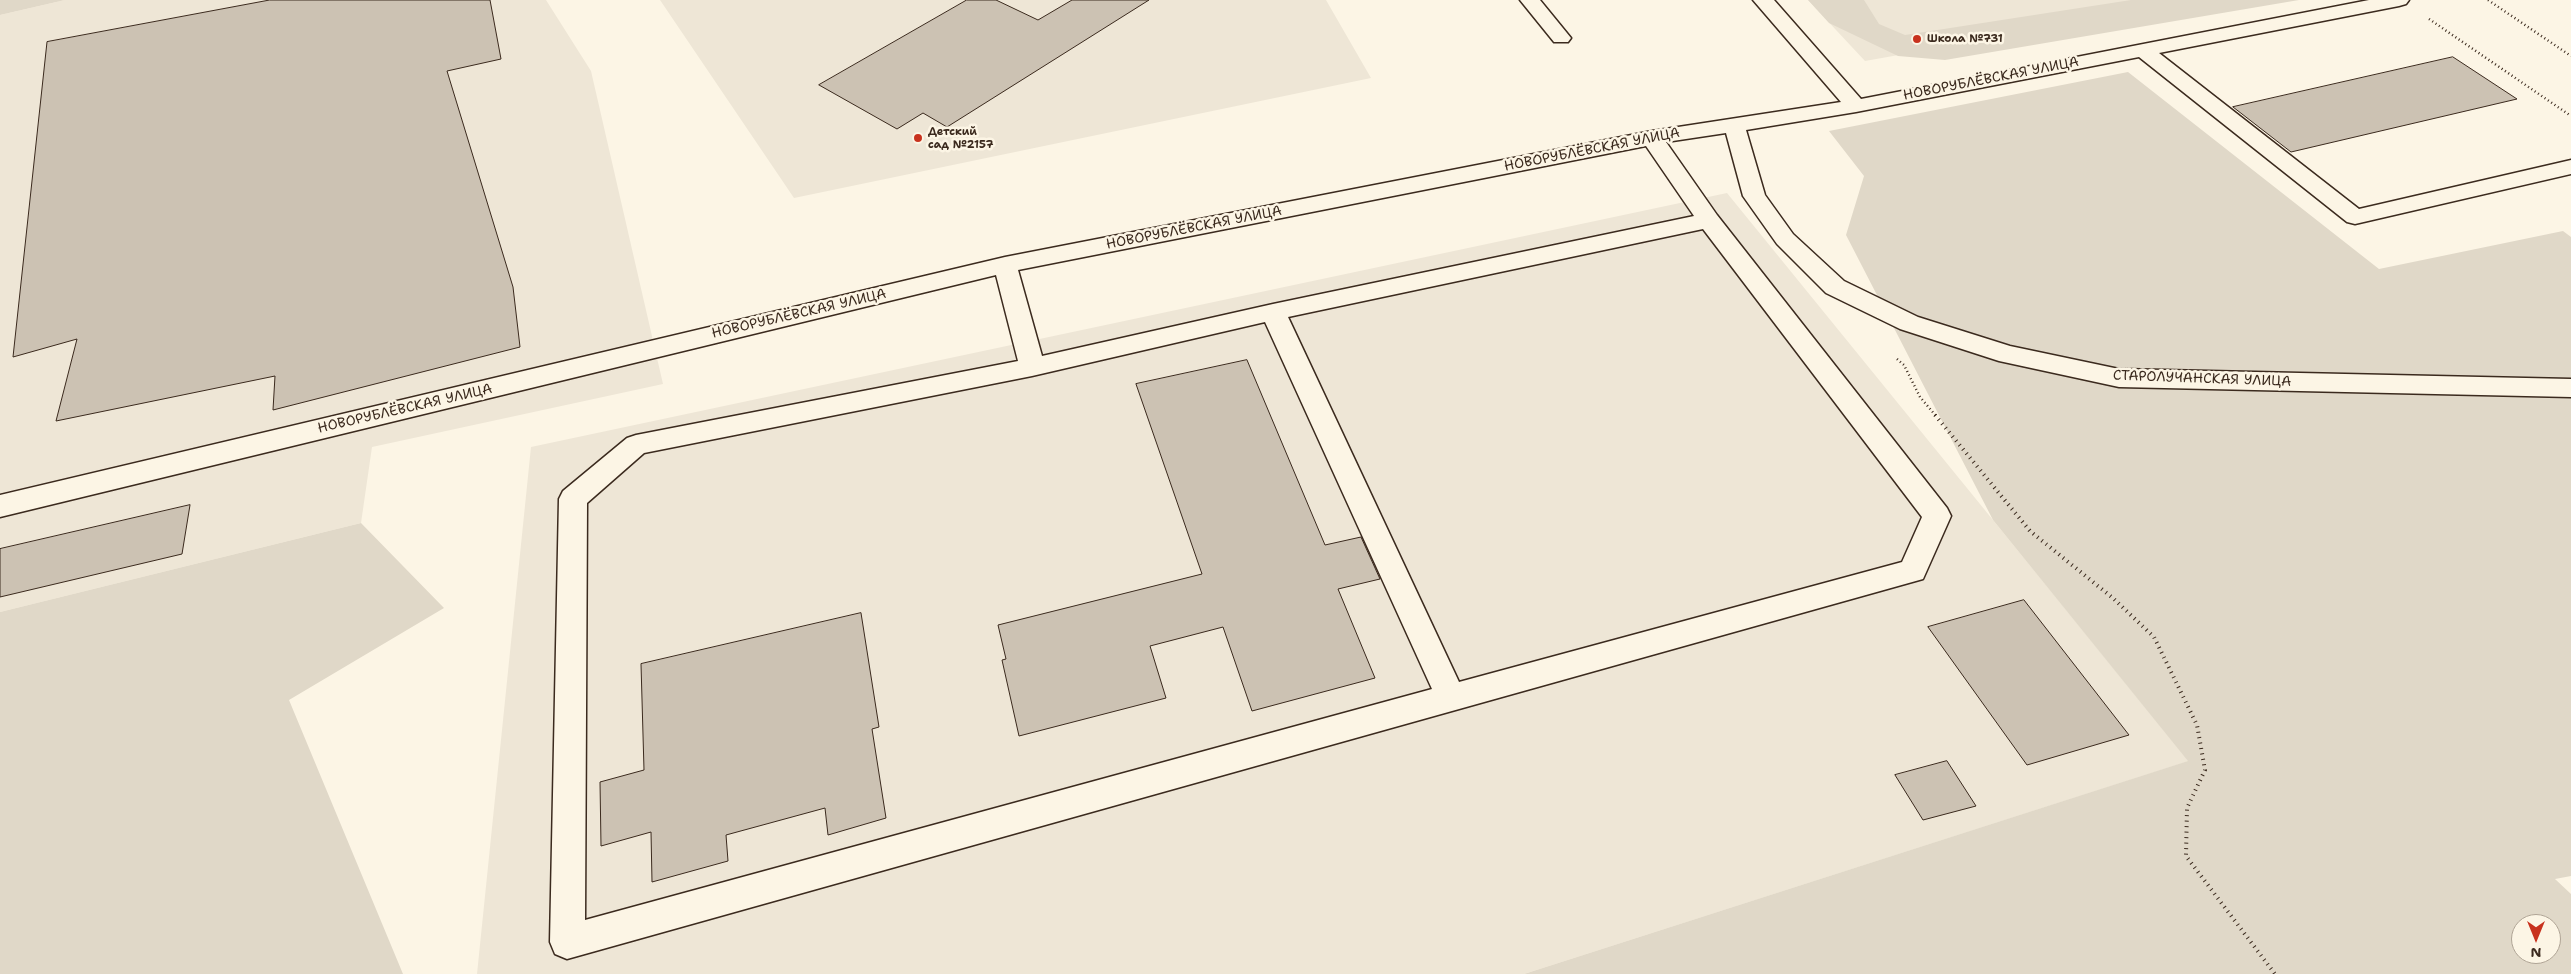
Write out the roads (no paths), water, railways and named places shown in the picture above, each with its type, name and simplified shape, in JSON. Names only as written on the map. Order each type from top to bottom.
[{"type":"street","points":[[1530,0],[1561,38]]},
{"type":"street","points":[[1763,0],[1856,106]]},
{"type":"street","name":"НОВОРУБЛЁВСКАЯ УЛИЦА","points":[[0,506],[1005,265],[1652,138],[1856,106],[2400,0]]},
{"type":"street","points":[[2143,50],[2355,217],[2571,168]]},
{"type":"street","name":"СТАРОЛУЧАНСКАЯ УЛИЦА","points":[[1734,124],[1754,196],[1785,239],[1835,287],[1910,323],[2008,355],[2118,378],[2571,388]]},
{"type":"street","points":[[1652,138],[1709,220],[1937,516],[1913,571],[566,942],[573,499],[636,446],[1032,367],[1273,312],[1709,220]]},
{"type":"street","points":[[1005,265],[1032,367]]},
{"type":"street","points":[[1273,312],[1451,697]]},
{"type":"place","name":"Школа №731","points":[[1917,39]]},
{"type":"place","name":"Детский сад №2157","points":[[918,138]]}]
